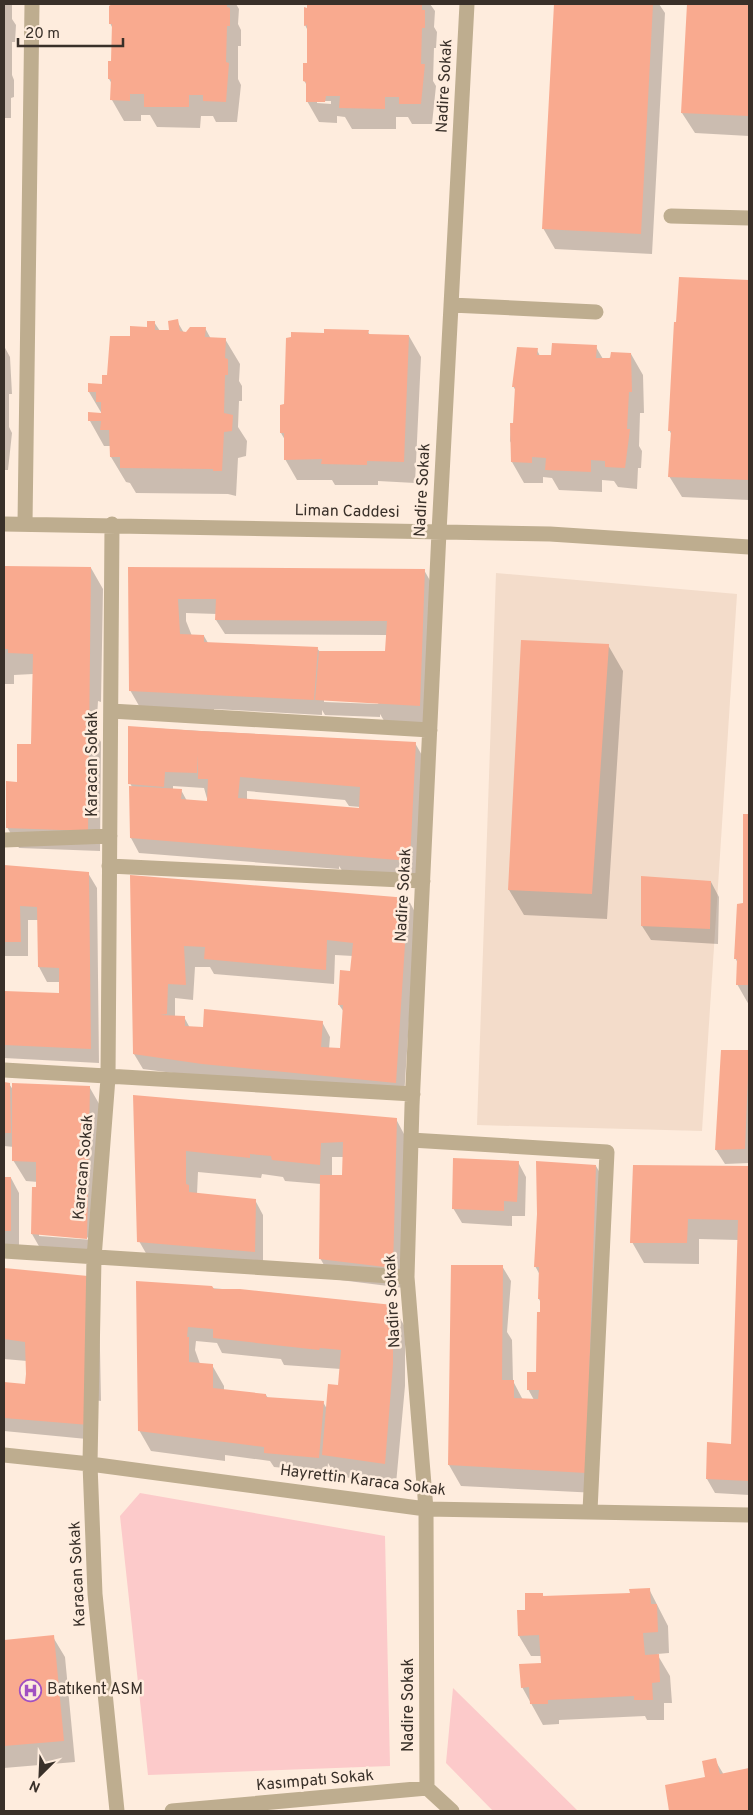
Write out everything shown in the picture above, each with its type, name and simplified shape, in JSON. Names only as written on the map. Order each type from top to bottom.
[{"type":"street","points":[[25,524],[32,4]]},
{"type":"street","name":"Nadire Sokak","points":[[427,1788],[426,1509],[407,1277],[411,1140],[439,532],[467,4]]},
{"type":"street","points":[[671,216],[749,218]]},
{"type":"street","points":[[451,305],[596,312]]},
{"type":"street","name":"Liman Caddesi","points":[[4,524],[112,524],[550,534],[749,547]]},
{"type":"street","name":"Karacan Sokak","points":[[112,524],[108,1078],[94,1258],[90,1464],[95,1594],[117,1811]]},
{"type":"street","points":[[111,711],[430,730]]},
{"type":"street","points":[[4,840],[110,836]]},
{"type":"street","points":[[109,866],[423,881]]},
{"type":"street","points":[[4,1070],[108,1078],[413,1094]]},
{"type":"street","points":[[411,1140],[607,1152],[590,1511]]},
{"type":"street","points":[[4,1250],[94,1258],[407,1277]]},
{"type":"street","name":"Hayrettin Karaca Sokak","points":[[4,1455],[90,1464],[426,1509],[749,1515]]},
{"type":"street","points":[[427,1788],[452,1811]]},
{"type":"street","name":"Kasımpatı Sokak","points":[[172,1811],[345,1804],[427,1788]]},
{"type":"shaded area","points":[[496,573],[737,594],[702,1131],[477,1125]]},
{"type":"shaded area","points":[[140,1493],[385,1536],[390,1766],[148,1775],[120,1516]]},
{"type":"shaded area","points":[[453,1688],[578,1811],[493,1811],[446,1763]]},
{"type":"building","points":[[112,4],[227,4],[227,7],[230,8],[230,26],[227,26],[226,62],[229,63],[226,102],[203,101],[203,95],[189,95],[189,107],[144,107],[144,94],[130,94],[130,101],[110,100],[111,79],[108,79],[108,61],[111,61],[112,24],[109,24],[109,6]]},
{"type":"building","points":[[307,4],[422,4],[422,10],[425,10],[425,28],[422,28],[421,64],[425,64],[421,104],[399,104],[399,97],[385,97],[385,109],[339,108],[340,96],[326,96],[325,102],[306,102],[306,82],[303,81],[303,63],[307,63],[307,25],[304,26],[304,7],[307,8]]},
{"type":"building","points":[[554,4],[653,4],[641,234],[542,229]]},
{"type":"building","points":[[687,4],[749,4],[749,116],[681,113]]},
{"type":"building","points":[[679,277],[749,280],[749,480],[668,477],[671,431],[668,431],[674,322],[676,322]]},
{"type":"building","points":[[178,319],[180,331],[186,332],[190,327],[206,327],[205,337],[226,338],[225,358],[228,359],[228,375],[225,375],[224,413],[233,415],[232,431],[224,432],[222,471],[213,471],[213,469],[120,468],[120,457],[110,457],[109,430],[100,430],[101,421],[88,421],[88,412],[101,413],[101,402],[96,402],[96,392],[88,392],[88,383],[102,384],[102,375],[107,375],[110,336],[130,336],[130,326],[147,327],[147,321],[155,321],[155,330],[169,330],[168,321]]},
{"type":"building","points":[[324,329],[369,330],[368,334],[409,335],[404,462],[367,461],[367,465],[321,464],[322,459],[284,460],[284,433],[280,433],[280,405],[284,404],[286,338],[291,337],[291,332],[324,333]]},
{"type":"building","points":[[552,343],[597,345],[596,358],[610,358],[611,352],[631,353],[632,392],[629,392],[627,429],[630,429],[625,468],[605,467],[605,461],[591,460],[591,472],[545,470],[546,458],[532,457],[532,463],[511,462],[510,423],[513,423],[515,387],[512,387],[517,347],[538,348],[537,355],[551,355]]},
{"type":"building","points":[[4,566],[91,567],[88,831],[6,828],[6,781],[17,782],[17,744],[31,744],[33,654],[8,653],[8,649],[4,649]]},
{"type":"building","points":[[128,567],[425,569],[420,706],[315,700],[319,651],[385,651],[387,621],[215,620],[216,599],[178,599],[180,634],[204,635],[204,642],[318,647],[314,700],[129,691]]},
{"type":"building","points":[[521,640],[609,644],[592,894],[508,890]]},
{"type":"building","points":[[128,726],[416,742],[410,861],[130,838],[129,786],[182,789],[181,799],[207,801],[208,779],[198,779],[198,755],[197,773],[165,772],[164,787],[128,784]],"holes":[[[240,777],[360,787],[359,808],[238,798]]]},
{"type":"building","points":[[743,814],[749,814],[749,985],[736,985],[737,959],[734,959],[737,904],[743,903]]},
{"type":"building","points":[[4,865],[89,872],[91,1049],[4,1045],[4,991],[59,993],[59,968],[38,967],[37,907],[20,906],[21,942],[4,942]]},
{"type":"building","points":[[130,875],[408,898],[396,1083],[202,1064],[133,1054]],"holes":[[[327,940],[353,943],[350,971],[340,970],[338,1005],[343,1005],[340,1048],[321,1047],[323,1021],[204,1009],[203,1027],[185,1026],[185,1016],[160,1015],[167,1014],[168,984],[186,985],[184,946],[205,947],[204,959],[326,970]]]},
{"type":"building","points":[[641,876],[711,881],[710,929],[641,926]]},
{"type":"building","points":[[721,1050],[749,1050],[745,1149],[715,1150]]},
{"type":"building","points":[[4,1082],[10,1083],[11,1133],[4,1133]]},
{"type":"building","points":[[12,1083],[90,1086],[87,1239],[31,1234],[32,1187],[36,1187],[36,1162],[12,1161]]},
{"type":"building","points":[[133,1095],[397,1118],[393,1268],[319,1259],[320,1175],[342,1175],[343,1142],[321,1143],[320,1165],[272,1160],[271,1156],[250,1154],[250,1158],[186,1151],[186,1184],[189,1185],[189,1192],[256,1199],[255,1252],[137,1242]]},
{"type":"building","points":[[453,1158],[519,1161],[517,1202],[504,1201],[504,1211],[452,1209]]},
{"type":"building","points":[[536,1161],[596,1165],[586,1473],[448,1465],[451,1265],[503,1265],[502,1380],[514,1380],[514,1398],[538,1399],[539,1390],[527,1390],[527,1372],[536,1372],[537,1312],[540,1312],[540,1299],[538,1299],[539,1267],[534,1267],[537,1214]]},
{"type":"building","points":[[633,1165],[749,1166],[749,1481],[706,1479],[707,1442],[731,1444],[738,1220],[688,1219],[687,1243],[630,1243]]},
{"type":"building","points":[[4,1177],[11,1177],[11,1231],[4,1231]]},
{"type":"building","points":[[4,1268],[88,1276],[89,1425],[4,1418],[4,1382],[25,1384],[26,1374],[25,1342],[4,1339]]},
{"type":"building","points":[[136,1281],[212,1286],[214,1289],[240,1289],[393,1305],[393,1364],[385,1464],[322,1455],[328,1384],[338,1385],[341,1350],[320,1348],[319,1350],[213,1338],[213,1329],[188,1327],[187,1337],[189,1337],[189,1362],[213,1364],[213,1388],[266,1394],[266,1397],[324,1401],[319,1458],[264,1453],[264,1447],[138,1431]]},
{"type":"building","points":[[650,1588],[651,1604],[657,1604],[658,1632],[643,1633],[645,1655],[659,1654],[660,1682],[652,1683],[653,1700],[634,1700],[634,1696],[548,1700],[548,1704],[530,1704],[529,1687],[521,1688],[519,1664],[541,1663],[539,1635],[518,1636],[517,1610],[525,1610],[525,1593],[543,1593],[543,1596],[630,1593],[629,1589]]},
{"type":"building","name":"Batıkent ASM","points":[[54,1635],[64,1741],[4,1746],[4,1640]]},
{"type":"building","points":[[716,1758],[720,1774],[749,1768],[749,1811],[669,1811],[665,1785],[705,1777],[702,1761]]},
{"type":"place","name":"Batıkent ASM","points":[[31,1690]]}]
